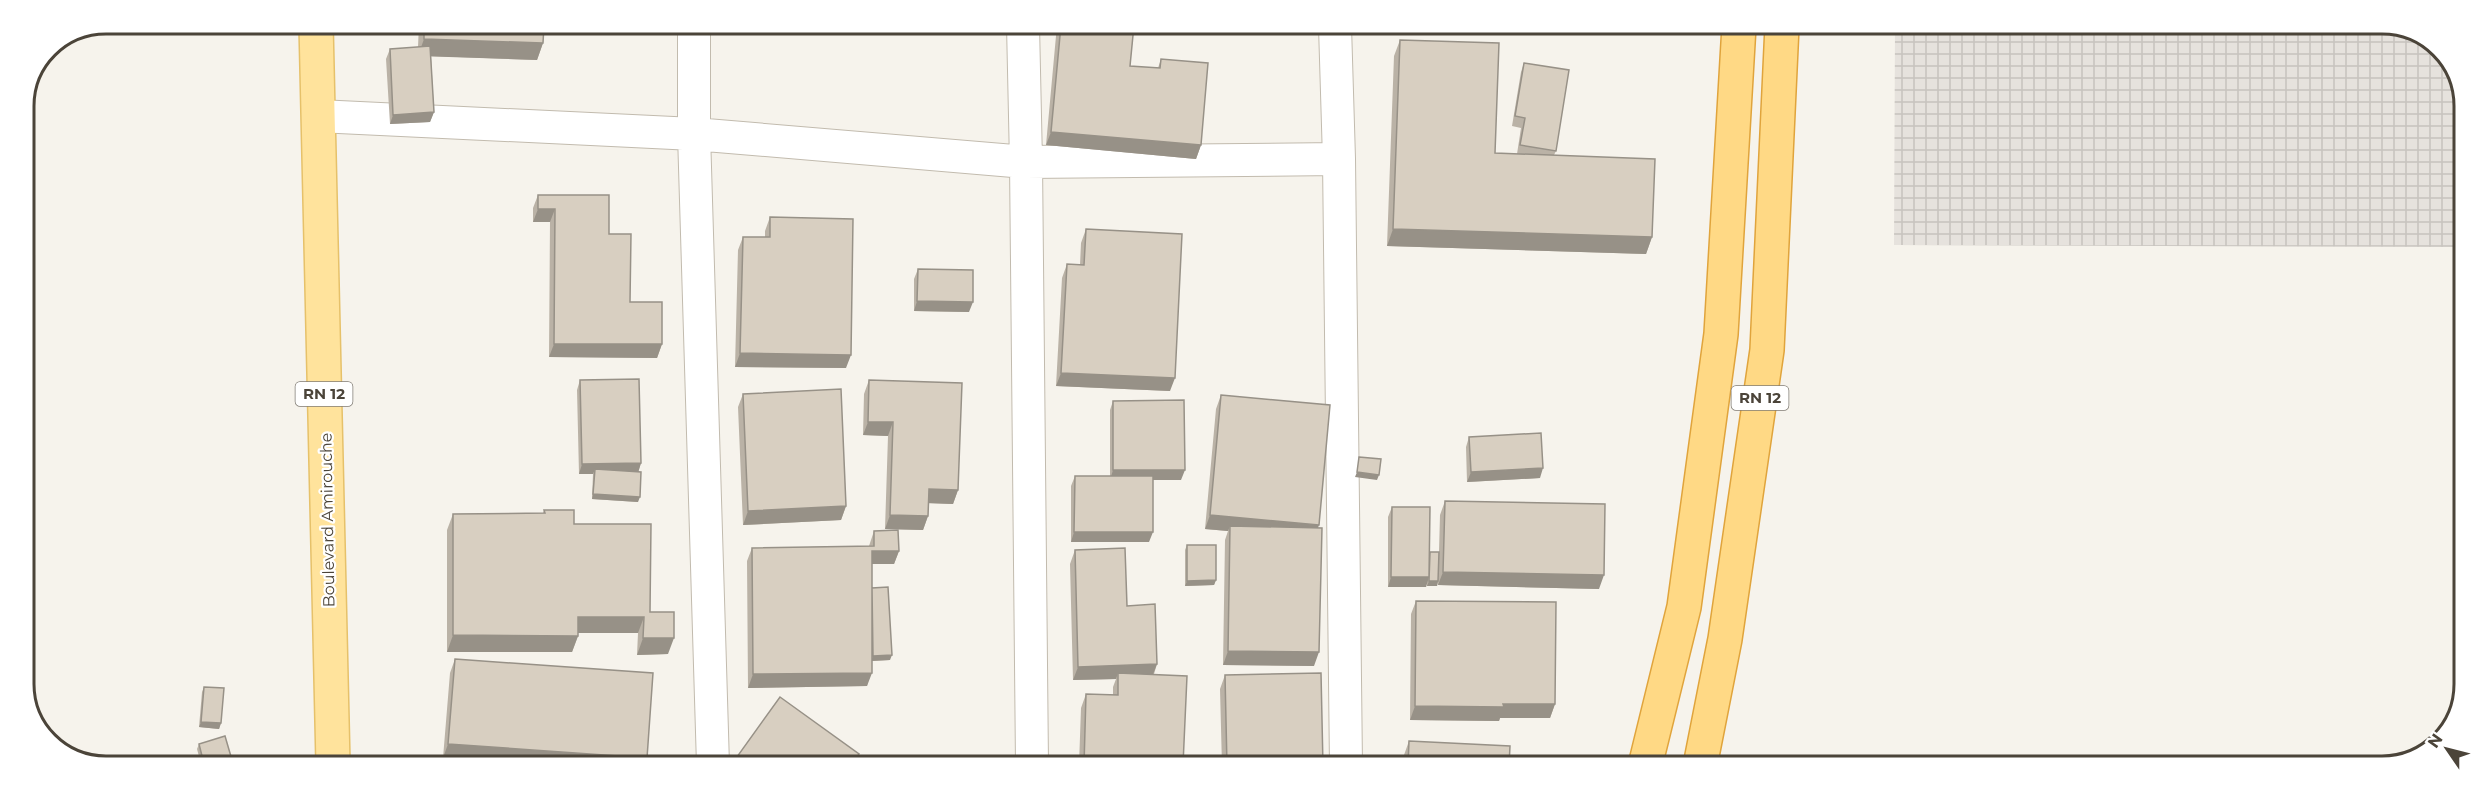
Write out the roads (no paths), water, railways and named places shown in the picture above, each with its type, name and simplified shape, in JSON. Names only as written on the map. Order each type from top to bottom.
[{"type":"highway","points":[[1647,756],[1684,607],[1721,334],[1738,35]]},
{"type":"highway","name":"RN 12","points":[[1702,756],[1725,639],[1767,350],[1782,35]]},
{"type":"main road","name":"Boulevard Amirouche","points":[[316,35],[333,756]]},
{"type":"street","points":[[694,35],[694,134],[713,756]]},
{"type":"street","points":[[1023,35],[1032,756]]},
{"type":"street","points":[[1335,35],[1339,159],[1346,756]]},
{"type":"street","points":[[318,116],[694,134],[1026,162],[1339,159]]}]
